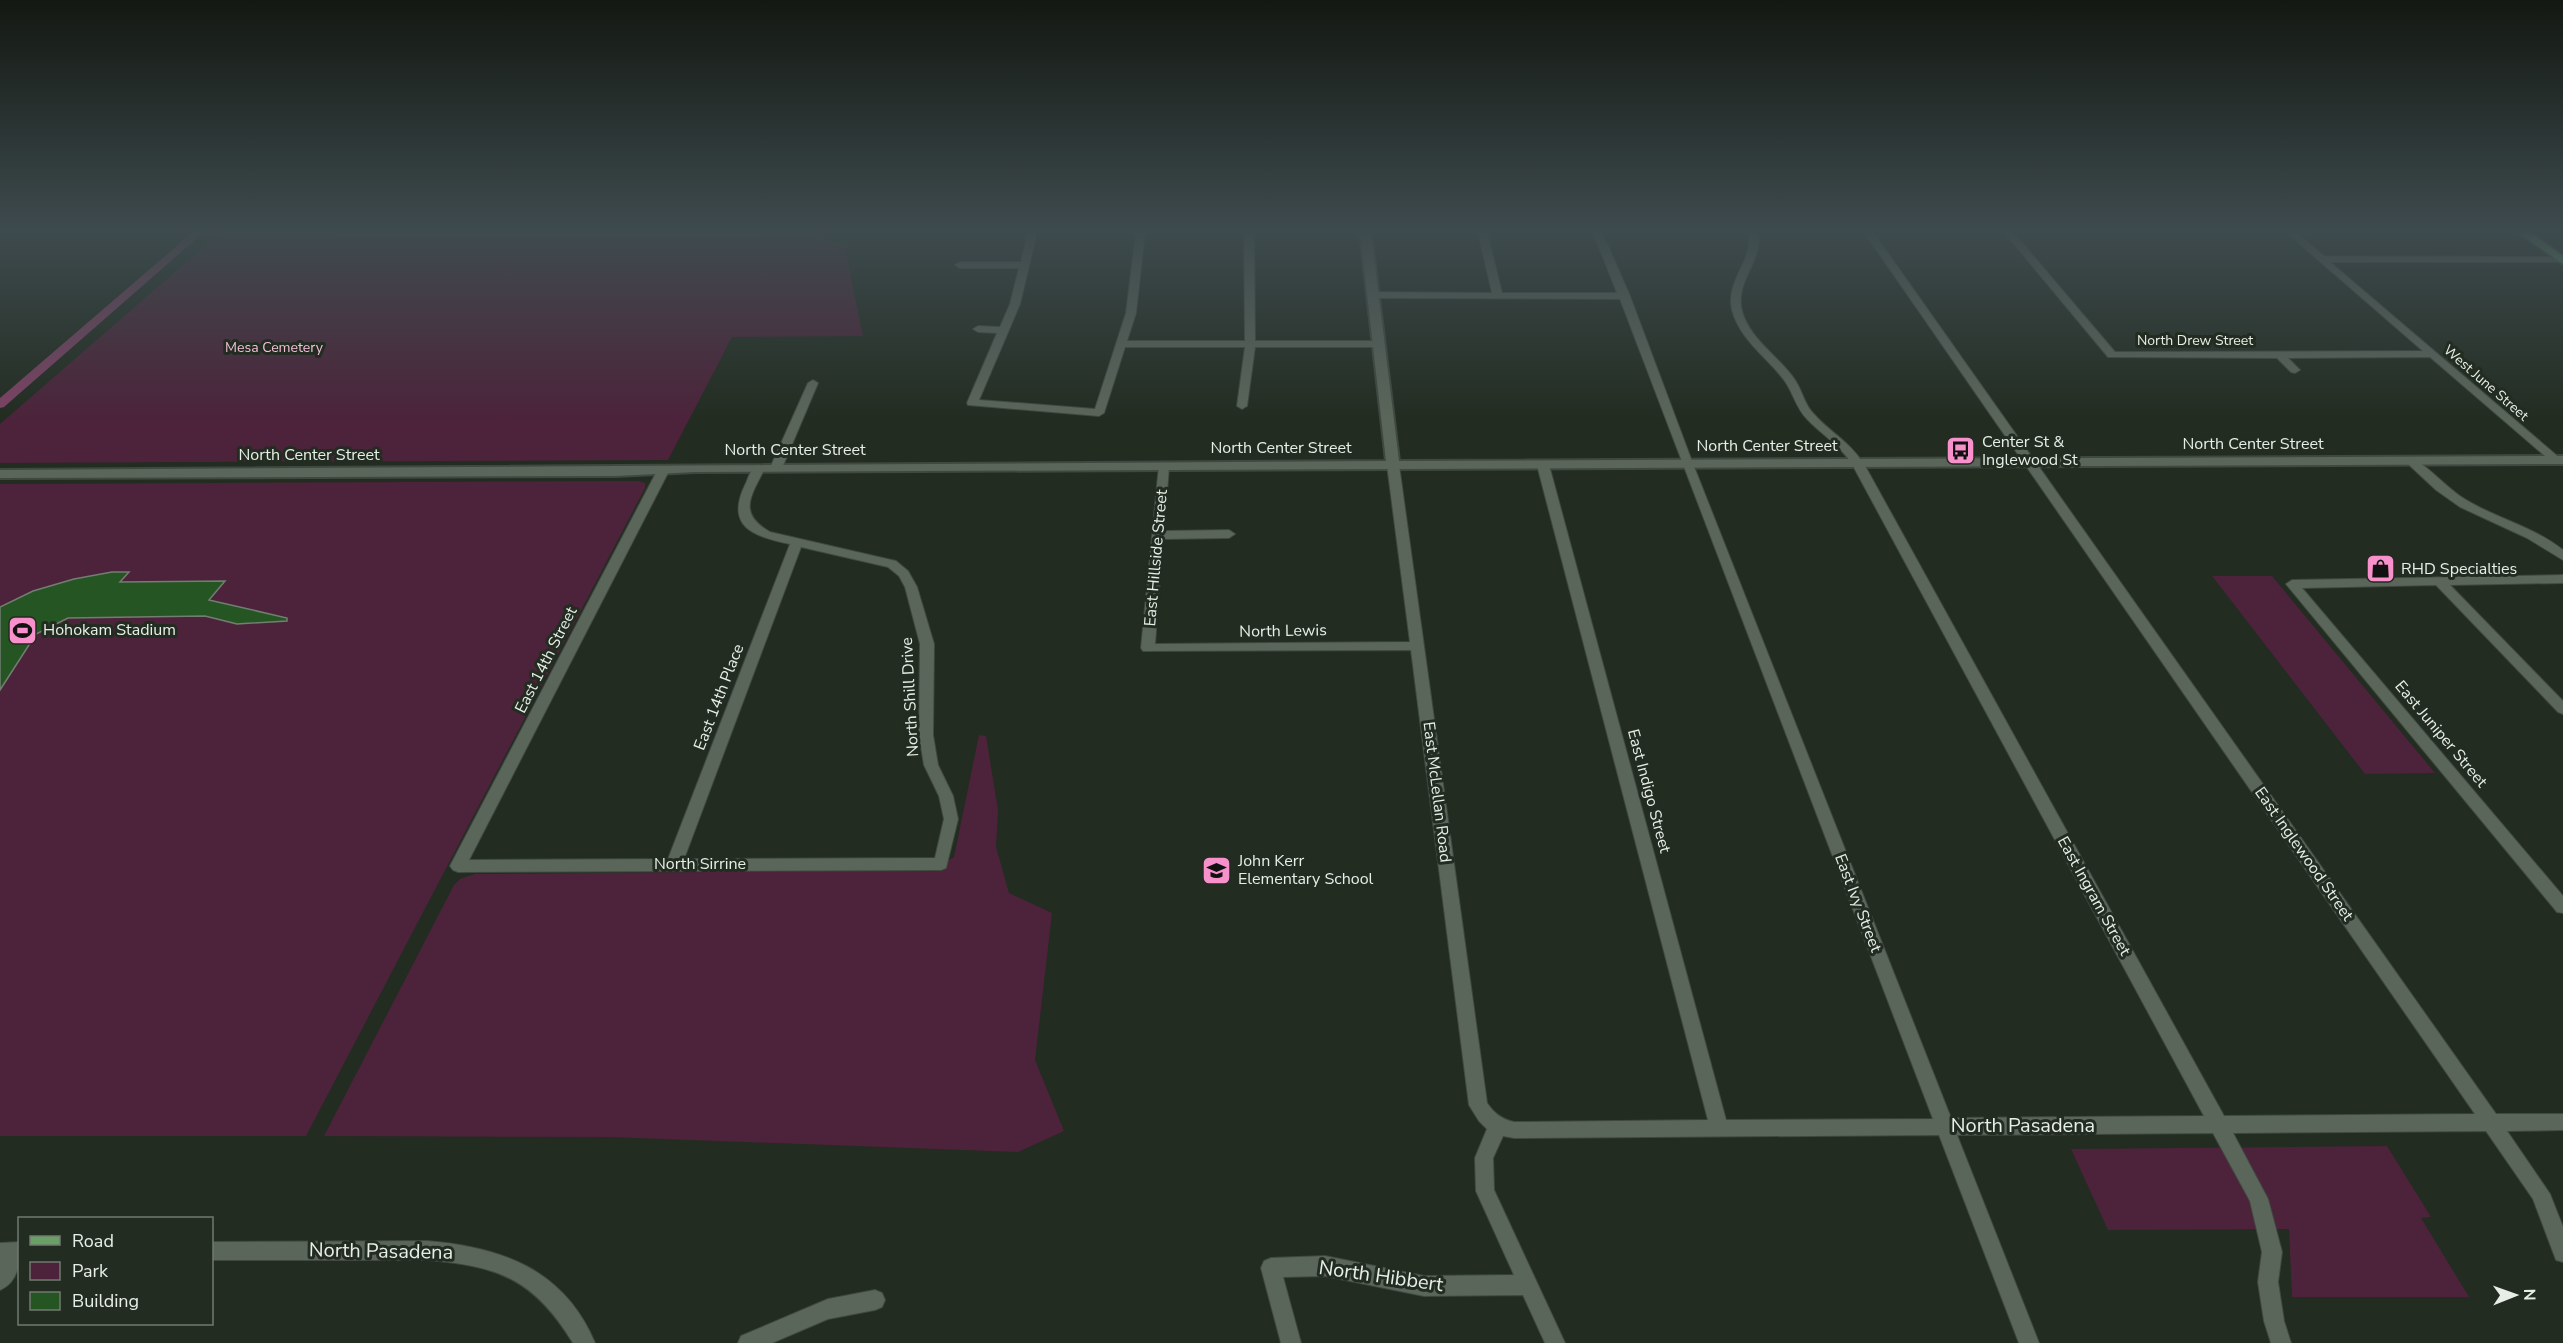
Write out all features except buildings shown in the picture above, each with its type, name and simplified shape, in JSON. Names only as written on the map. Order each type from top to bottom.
[{"type":"street","points":[[1016,295],[1005,330],[972,404],[1099,412],[1131,313],[1133,295]]},
{"type":"street","points":[[1242,406],[1250,345],[1250,295]]},
{"type":"street","points":[[1393,465],[1372,295],[1624,296]]},
{"type":"street","name":"East Ingram Street","points":[[1735,295],[1738,312],[1756,345],[1790,381],[1806,411],[1847,446],[1858,464],[2259,1199],[2266,1220],[2271,1252],[2268,1282],[2274,1321],[2281,1343]]},
{"type":"street","name":"East Inglewood Street","points":[[1912,295],[2541,1194],[2563,1253]]},
{"type":"street","name":"North Drew Street","points":[[2061,295],[2112,355],[2432,354]]},
{"type":"street","name":"West June Street","points":[[2363,295],[2559,460]]},
{"type":"street","name":"East Ivy Street","points":[[1624,296],[1687,464],[2029,1343]]},
{"type":"street","points":[[978,329],[1005,330]]},
{"type":"street","points":[[1121,344],[1378,344]]},
{"type":"street","points":[[2279,354],[2295,370]]},
{"type":"street","points":[[777,468],[813,383]]},
{"type":"street","name":"North Center Street","points":[[0,474],[759,468],[2559,460]]},
{"type":"street","points":[[2411,461],[2440,488],[2471,508],[2529,534],[2563,556]]},
{"type":"street","name":"East McLellan Road","points":[[1393,465],[1478,1105],[1492,1122]]},
{"type":"street","name":"East Indigo Street","points":[[1543,465],[1719,1126]]},
{"type":"street","name":"East Hillside Street","points":[[1148,648],[1163,467]]},
{"type":"street","name":"North Shill Drive","points":[[759,468],[743,502],[742,514],[749,527],[766,536],[892,564],[904,574],[911,587],[927,644],[926,735],[931,765],[946,796],[951,819],[941,864]]},
{"type":"street","name":"East 14th Street","points":[[458,866],[664,469]]},
{"type":"street","points":[[1158,535],[1229,534]]},
{"type":"street","name":"East 14th Place","points":[[674,864],[797,542]]},
{"type":"street","points":[[2438,580],[2563,579]]},
{"type":"street","points":[[2438,580],[2563,710]]},
{"type":"street","name":"East Juniper Street","points":[[2438,580],[2388,584],[2292,584],[2563,907]]},
{"type":"street","name":"North Lewis","points":[[1148,648],[1418,646]]},
{"type":"street","name":"North Sirrine","points":[[458,866],[941,864]]},
{"type":"street","points":[[1492,1122],[1483,1152],[1482,1172],[1485,1191],[1555,1343]]},
{"type":"street","name":"North Pasadena","points":[[1492,1122],[1514,1130],[1719,1126],[2563,1122]]},
{"type":"street","name":"North Pasadena","points":[[213,1251],[447,1249],[496,1260],[532,1279],[557,1299],[585,1343]]},
{"type":"street","points":[[0,1251],[18,1251]]},
{"type":"street","points":[[0,1280],[18,1253]]},
{"type":"street","name":"North Hibbert","points":[[1291,1343],[1271,1268],[1325,1266],[1424,1286],[1527,1285]]},
{"type":"street","points":[[748,1343],[828,1309],[875,1300]]},
{"type":"green space","name":"Mesa Cemetery","points":[[149,295],[854,295],[863,336],[732,337],[668,460],[0,463],[0,424]]},
{"type":"green space","points":[[638,481],[645,483],[645,488],[306,1136],[0,1136],[0,484]]},
{"type":"green space","points":[[2212,576],[2272,576],[2435,773],[2365,774]]},
{"type":"green space","points":[[979,735],[986,736],[998,810],[996,847],[1009,893],[1052,913],[1035,1060],[1064,1131],[1018,1152],[610,1137],[324,1136],[454,885],[460,879],[475,874],[933,870],[954,857]]},
{"type":"green space","points":[[2387,1146],[2431,1217],[2421,1218],[2469,1297],[2292,1297],[2289,1229],[2108,1230],[2071,1149]]},
{"type":"waterway","points":[[0,404],[126,295]]},
{"type":"place","name":"Center St & Inglewood St","points":[[1961,451]]},
{"type":"place","name":"RHD Specialties","points":[[2380,569]]},
{"type":"place","name":"Hohokam Stadium","points":[[22,630]]},
{"type":"place","name":"John Kerr Elementary School","points":[[1217,870]]}]
